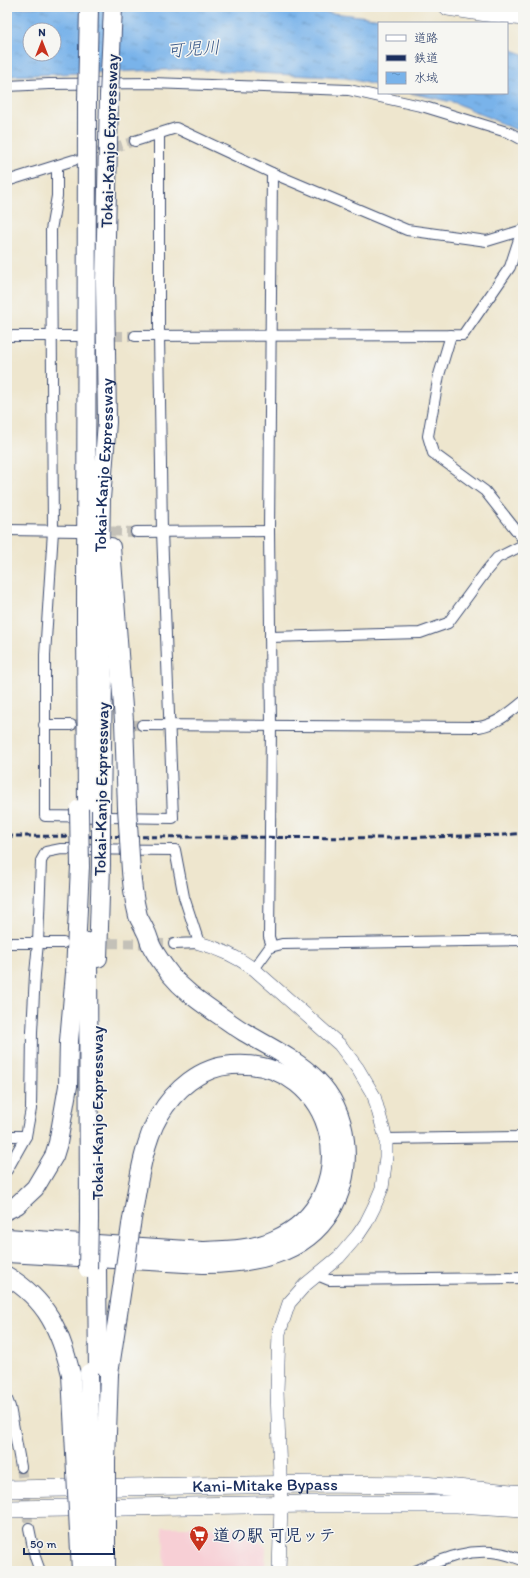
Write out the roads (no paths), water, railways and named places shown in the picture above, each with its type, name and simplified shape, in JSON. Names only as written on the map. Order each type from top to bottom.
[{"type":"highway","name":"Tokai-Kanjo Expressway","points":[[89,7],[87,100],[86,619],[93,1268],[99,1374],[102,1571]]},
{"type":"highway","name":"Tokai-Kanjo Expressway","points":[[89,809],[103,678],[100,591],[101,499],[106,422],[105,282],[109,96],[114,7]]},
{"type":"highway","points":[[448,7],[487,10],[523,17]]},
{"type":"highway","points":[[7,1253],[203,1264],[224,1264],[264,1259],[294,1246],[316,1230],[328,1216],[343,1182],[346,1160],[344,1132],[340,1114],[332,1099],[320,1084],[307,1070],[288,1056],[243,1032],[195,999],[170,974],[152,949],[146,931],[139,917],[132,881],[130,856],[124,721],[112,570],[106,422]]},
{"type":"highway","points":[[7,1210],[18,1204],[35,1188],[54,1156],[58,1143],[68,1086],[70,1041],[76,974],[89,865]]},
{"type":"highway","points":[[7,1238],[202,1251],[251,1247],[274,1240],[293,1230],[309,1215],[321,1198],[328,1178],[331,1156],[330,1137],[324,1117],[315,1102],[292,1080],[277,1071],[261,1066],[244,1064],[226,1065],[211,1069],[194,1077],[180,1088],[168,1102],[158,1118],[150,1138],[143,1163],[131,1225],[123,1281],[99,1374],[106,1462],[106,1571]]},
{"type":"highway","points":[[7,1276],[31,1294],[47,1312],[58,1330],[71,1374],[81,1571]]},
{"type":"highway","name":"Tokai-Kanjo Expressway","points":[[93,1571],[99,1374]]},
{"type":"highway","name":"Kani-Mitake Bypass","points":[[7,1489],[280,1484],[423,1485],[523,1494]]},
{"type":"highway","name":"Kani-Mitake Bypass","points":[[7,1509],[281,1504],[457,1504],[523,1508]]},
{"type":"street","points":[[7,86],[152,83],[349,90],[425,107],[510,133],[523,140]]},
{"type":"street","points":[[134,141],[176,128],[272,173],[407,230],[487,241],[523,230]]},
{"type":"street","points":[[57,166],[57,196],[51,230],[53,530],[45,655],[45,816],[173,818],[162,531],[159,335],[159,134]]},
{"type":"street","points":[[7,181],[30,172],[57,166],[74,160]]},
{"type":"street","points":[[272,173],[269,531],[271,726],[269,937],[272,946]]},
{"type":"street","points":[[135,336],[463,335],[510,266],[523,230]]},
{"type":"street","points":[[451,335],[439,375],[428,436],[433,453],[486,491],[523,539]]},
{"type":"street","points":[[7,336],[79,336]]},
{"type":"street","points":[[7,530],[78,530]]},
{"type":"street","points":[[136,532],[269,531]]},
{"type":"street","points":[[270,637],[420,633],[448,623],[497,558],[523,545]]},
{"type":"street","points":[[142,725],[479,727],[489,726],[498,721],[523,702]]},
{"type":"street","points":[[44,725],[71,725]]},
{"type":"street","points":[[7,1170],[26,1136],[31,1109],[32,1032],[38,943],[41,861],[46,852],[61,849],[175,850],[184,897],[192,926],[199,943]]},
{"type":"street","points":[[254,968],[272,946],[282,944],[523,940]]},
{"type":"street","points":[[7,943],[64,943]]},
{"type":"street","points":[[174,944],[199,943],[213,946],[241,960],[254,968],[340,1045],[358,1069],[374,1096],[386,1139],[386,1157],[382,1188],[374,1207],[358,1235],[339,1257],[305,1285],[289,1303],[279,1333],[277,1391],[281,1504],[279,1571]]},
{"type":"street","points":[[7,1136],[26,1136]]},
{"type":"street","points":[[386,1139],[523,1137]]},
{"type":"street","points":[[317,1275],[329,1280],[523,1278]]},
{"type":"street","points":[[7,1399],[10,1406],[9,1416],[18,1447],[21,1467]]},
{"type":"street","points":[[29,1528],[35,1557],[40,1571]]},
{"type":"street","points":[[415,1571],[461,1553],[485,1551],[501,1553],[523,1560]]},
{"type":"water","name":"可児川","points":[[225,7],[316,12],[362,16],[401,22],[378,22],[378,86],[346,78],[187,69],[7,76],[7,8]]},
{"type":"water","points":[[508,48],[523,54],[523,133],[456,103],[416,94],[508,94]]},
{"type":"tunnel","points":[[84,157],[135,141]]},
{"type":"tunnel","points":[[83,336],[135,336]]},
{"type":"tunnel","points":[[96,531],[136,532]]},
{"type":"tunnel","points":[[71,725],[142,725]]},
{"type":"tunnel","points":[[94,943],[174,944]]},
{"type":"tunnel","points":[[21,1467],[29,1528]]},
{"type":"railway","points":[[7,836],[394,838],[504,835],[523,833]]},
{"type":"place","name":"道の駅 可児ッテ","points":[[199,1552]]}]
